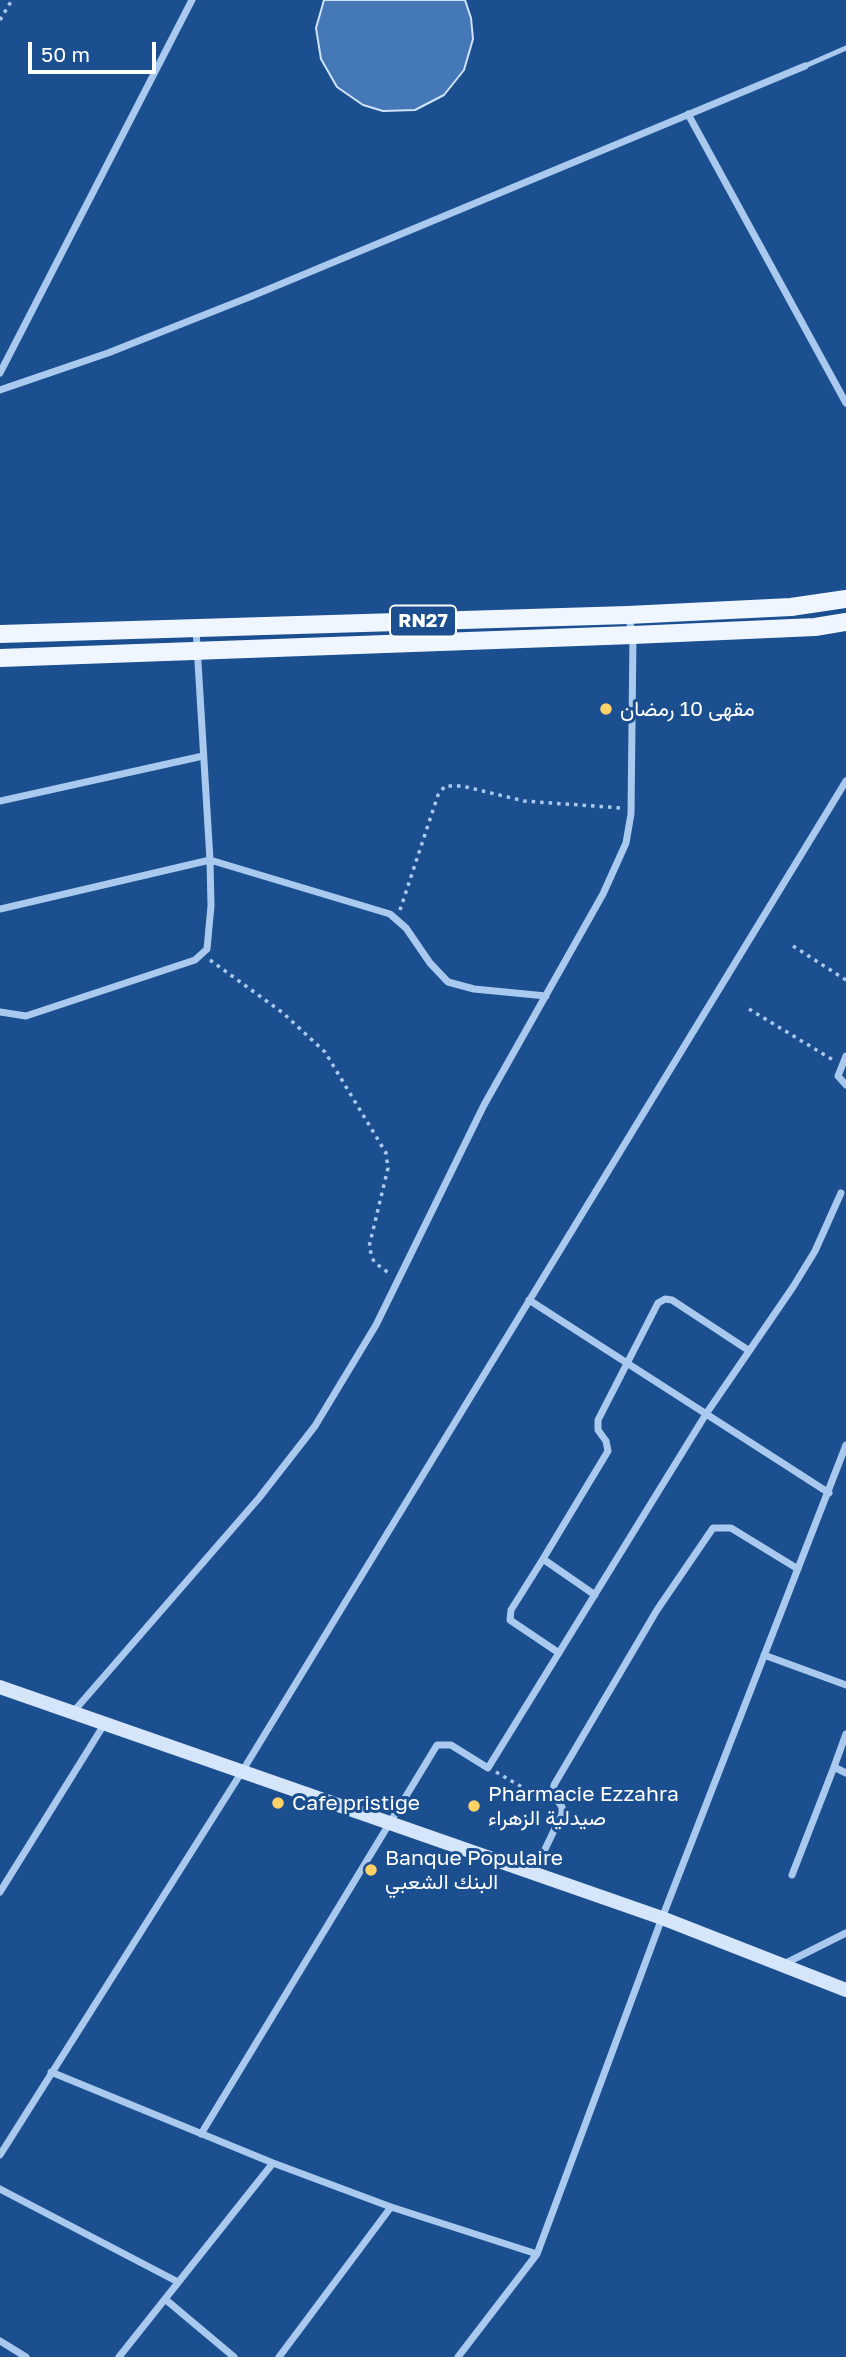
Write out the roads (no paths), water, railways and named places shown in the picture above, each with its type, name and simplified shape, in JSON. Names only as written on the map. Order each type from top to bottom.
[{"type":"main road","name":"RN27","points":[[0,634],[628,615],[791,607],[846,599]]},
{"type":"main road","name":"RN27","points":[[0,658],[632,635],[815,627],[846,622]]},
{"type":"street","points":[[0,373],[192,0]]},
{"type":"street","points":[[0,390],[108,353],[252,296],[805,66]]},
{"type":"street","points":[[688,114],[846,403]]},
{"type":"street","points":[[74,1711],[290,1461],[341,1387],[484,1105],[618,864],[626,843],[633,784],[632,635],[628,615]]},
{"type":"street","points":[[0,1012],[26,1016],[195,960],[203,955],[210,937],[209,860],[195,628]]},
{"type":"street","points":[[0,801],[202,756]]},
{"type":"street","points":[[0,2155],[243,1770],[846,781]]},
{"type":"street","points":[[0,909],[209,860],[382,911],[397,919],[448,982],[467,988],[546,996]]},
{"type":"street","points":[[846,1056],[838,1076],[846,1085]]},
{"type":"street","points":[[201,2134],[437,1745],[452,1745],[488,1768],[706,1414],[815,1251],[841,1194]]},
{"type":"street","points":[[559,1653],[510,1620],[511,1610],[608,1451],[597,1425],[658,1303],[665,1299],[672,1300],[748,1350]]},
{"type":"street","points":[[529,1300],[829,1493]]},
{"type":"street","points":[[458,2357],[537,2254],[662,1919],[846,1445]]},
{"type":"street","points":[[533,1874],[562,1814],[562,1807],[554,1797],[554,1785],[657,1610],[713,1528],[731,1528],[799,1569]]},
{"type":"street","points":[[543,1559],[595,1595]]},
{"type":"street","points":[[764,1656],[846,1685]]},
{"type":"street","points":[[0,1687],[390,1821],[662,1919],[846,1990]]},
{"type":"street","points":[[0,1892],[106,1722]]},
{"type":"street","points":[[792,1875],[846,1734]]},
{"type":"street","points":[[834,1767],[846,1773]]},
{"type":"street","points":[[781,1965],[846,1933]]},
{"type":"street","points":[[51,2072],[273,2163],[391,2207],[537,2254]]},
{"type":"street","points":[[119,2357],[273,2163]]},
{"type":"street","points":[[0,2189],[178,2282]]},
{"type":"street","points":[[279,2357],[391,2207]]},
{"type":"street","points":[[164,2299],[234,2357]]},
{"type":"street","points":[[0,2341],[26,2357]]},
{"type":"lane","points":[[805,66],[846,48]]},
{"type":"place","name":"مقهى 10 رمضان","points":[[606,709]]},
{"type":"place","name":"Cafe pristige","points":[[278,1803]]},
{"type":"place","name":"Pharmacie Ezzahra صيدلية الزهراء","points":[[474,1806]]},
{"type":"place","name":"Banque Populaire البنك الشعبي","points":[[371,1870]]}]
